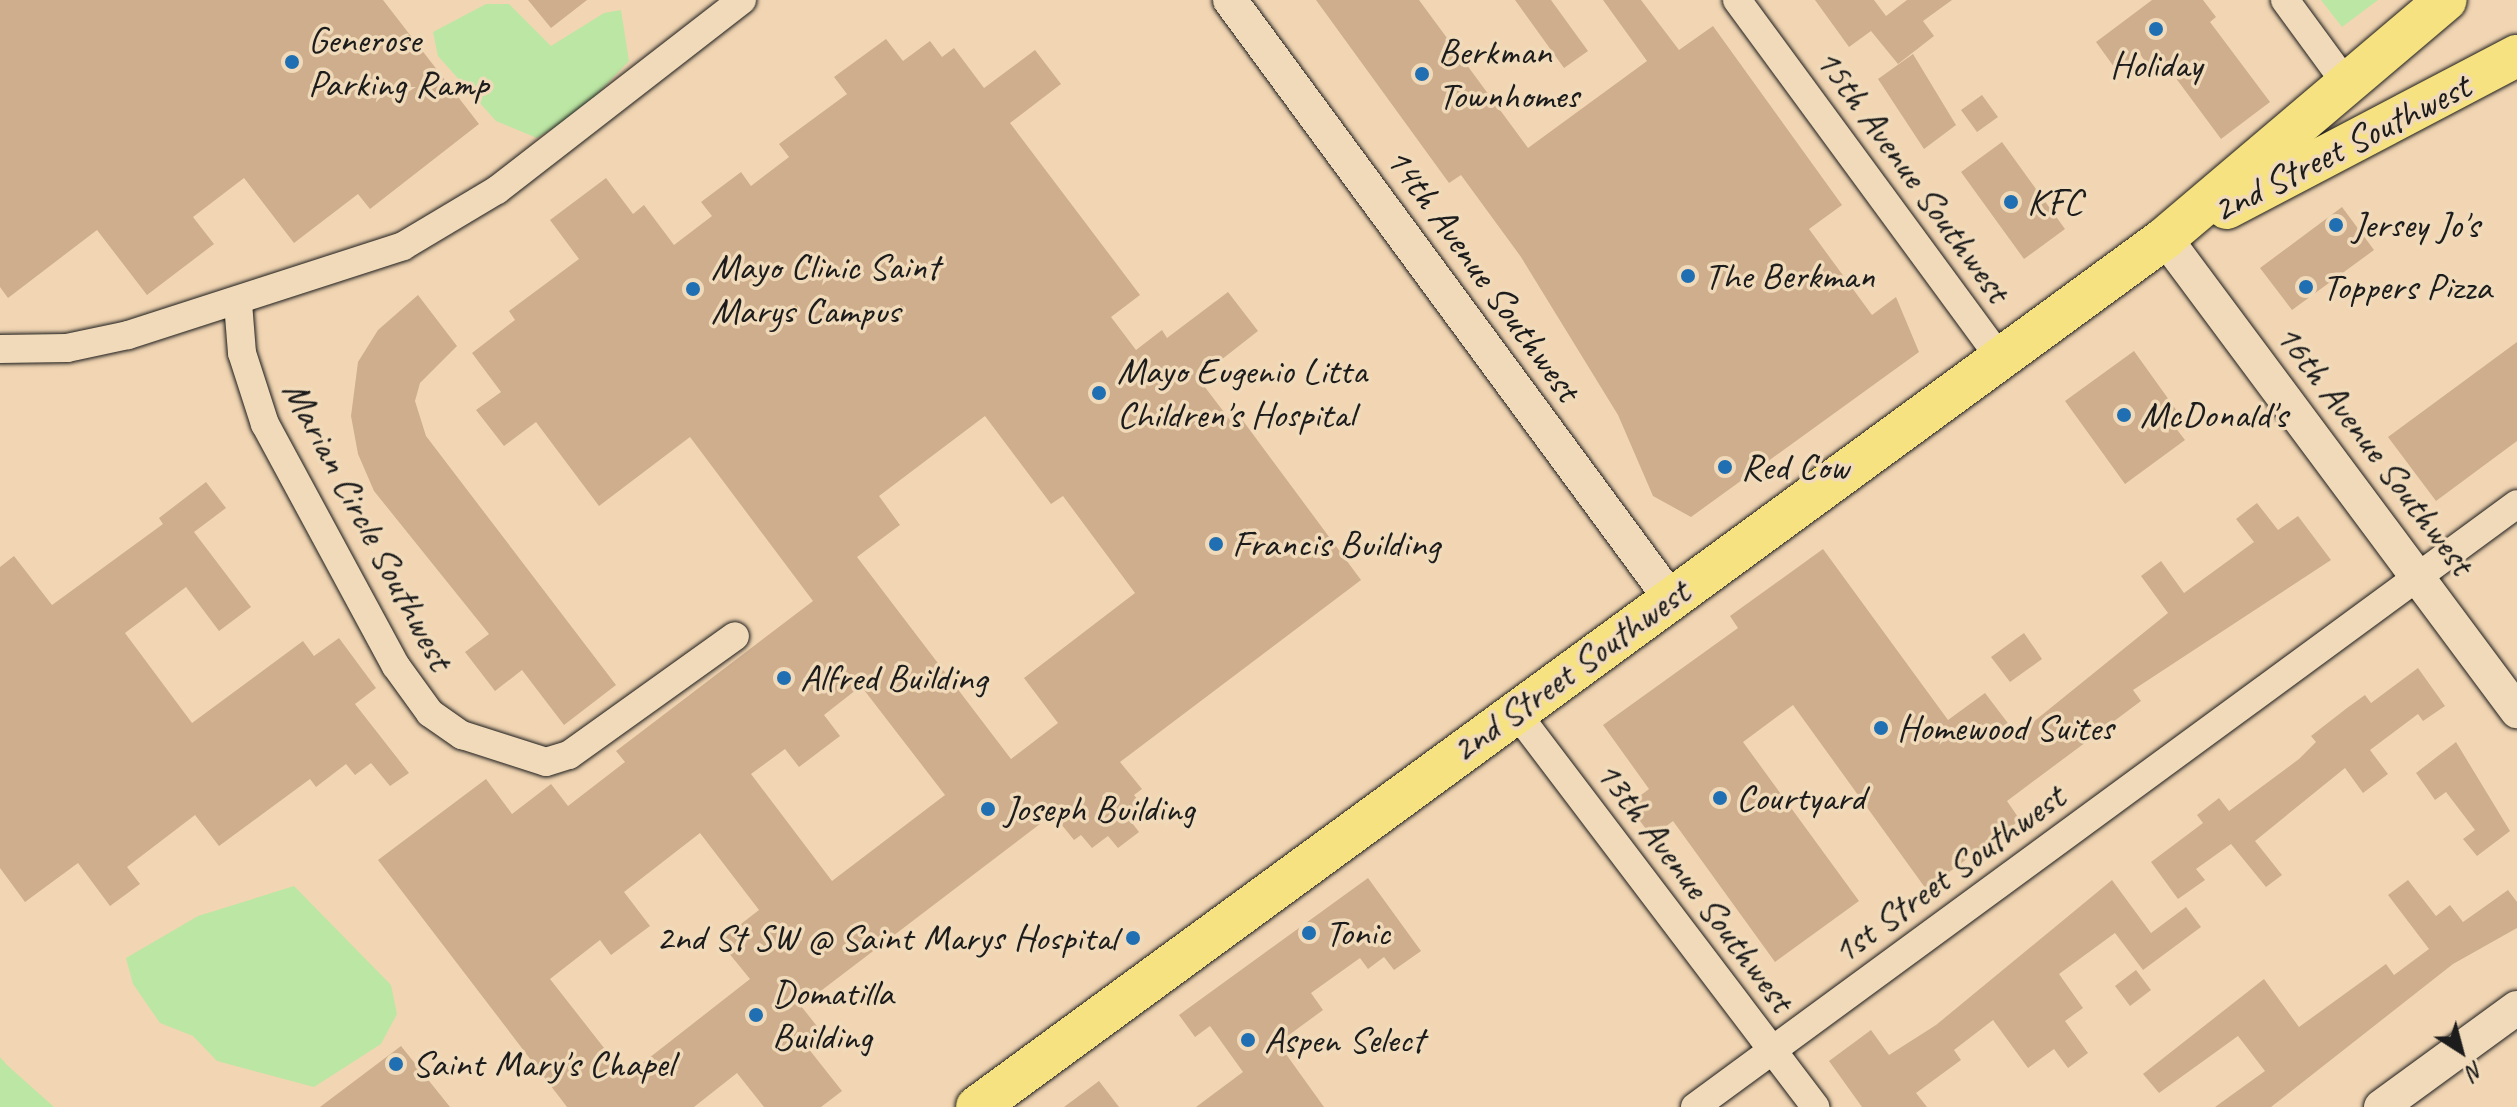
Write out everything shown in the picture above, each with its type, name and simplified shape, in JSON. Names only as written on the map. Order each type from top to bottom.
[{"type":"main road","name":"2nd Street Southwest","points":[[978,1107],[2165,238],[2446,0]]},
{"type":"main road","name":"2nd Street Southwest","points":[[2165,238],[2517,56]]},
{"type":"street","points":[[0,349],[67,348],[238,303],[358,265],[462,214],[742,0]]},
{"type":"street","name":"14th Avenue Southwest","points":[[1230,0],[1670,598]]},
{"type":"street","name":"15th Avenue Southwest","points":[[1737,0],[1999,357]]},
{"type":"street","points":[[2285,0],[2348,86]]},
{"type":"street","name":"16th Avenue Southwest","points":[[2165,238],[2517,711]]},
{"type":"street","name":"Marian Circle Southwest","points":[[238,303],[242,353],[265,424],[396,666],[430,713],[453,729],[546,762],[569,755],[735,636]]},
{"type":"street","name":"1st Street Southwest","points":[[1695,1107],[2517,504]]},
{"type":"street","name":"13th Avenue Southwest","points":[[1515,711],[1816,1107]]},
{"type":"street","points":[[2381,1107],[2517,1008]]},
{"type":"green space","points":[[2321,0],[2378,0],[2342,27]]},
{"type":"green space","points":[[486,4],[509,4],[551,46],[604,13],[621,10],[629,61],[581,111],[537,138],[496,121],[438,56],[433,32]]},
{"type":"green space","points":[[294,886],[391,985],[397,1014],[381,1044],[314,1087],[217,1061],[193,1036],[160,1023],[133,984],[126,958],[198,916]]},
{"type":"green space","points":[[0,1057],[7,1065],[54,1107],[0,1107]]},
{"type":"building","points":[[0,0],[383,0],[479,124],[370,209],[358,194],[294,243],[244,178],[193,217],[214,244],[147,295],[97,230],[8,298],[0,287]]},
{"type":"building","points":[[528,0],[587,0],[551,28]]},
{"type":"building","name":"The Berkman","points":[[1316,0],[1419,0],[1528,148],[1647,61],[1603,0],[1641,0],[1679,50],[1713,26],[1842,205],[1809,229],[1872,315],[1896,297],[1919,352],[1691,517],[1653,496],[1618,415],[1521,257],[1461,175],[1449,183]]},
{"type":"building","points":[[1515,0],[1551,0],[1588,51],[1564,68]]},
{"type":"building","points":[[1815,0],[1874,0],[1886,16],[1907,0],[1952,0],[1923,21],[1934,36],[1898,64],[1871,31],[1849,47]]},
{"type":"building","points":[[2152,0],[2203,0],[2216,17],[2210,22],[2270,102],[2221,139],[2161,58],[2149,67],[2140,54],[2117,71],[2096,42]]},
{"type":"building","points":[[886,39],[903,61],[930,41],[942,57],[954,48],[984,88],[1035,50],[1061,84],[1010,123],[1140,295],[1111,317],[1136,350],[1162,330],[1167,338],[1228,292],[1258,331],[1198,378],[1230,420],[1238,414],[1361,580],[1120,762],[1142,789],[1134,795],[1144,808],[1129,819],[1139,832],[1118,848],[1108,836],[1092,848],[1081,835],[1074,840],[1053,814],[801,1006],[820,1030],[804,1043],[842,1091],[821,1107],[764,1107],[737,1073],[694,1107],[567,1107],[378,860],[486,779],[512,814],[551,784],[568,806],[625,762],[616,751],[813,601],[690,437],[599,506],[536,422],[504,446],[476,410],[501,392],[472,353],[515,320],[509,311],[579,259],[550,220],[606,178],[633,214],[644,205],[674,245],[712,216],[701,202],[741,172],[751,186],[789,157],[779,144],[847,94],[834,77]],"holes":[[[985,416],[1051,504],[1063,496],[1135,593],[1024,678],[1058,723],[1011,759],[857,557],[900,525],[879,496]],[[861,686],[945,795],[832,881],[751,774],[785,749],[799,767],[840,736],[824,715]],[[700,833],[759,910],[719,941],[750,979],[626,1076],[550,979],[600,940],[611,955],[650,926],[624,892]]]},
{"type":"building","points":[[1913,54],[1956,125],[1924,149],[1878,79]]},
{"type":"building","points":[[1982,95],[1998,117],[1977,132],[1961,110]]},
{"type":"building","points":[[2002,142],[2065,229],[2024,259],[1961,172]]},
{"type":"building","points":[[2342,207],[2374,250],[2292,310],[2260,268]]},
{"type":"building","points":[[418,295],[457,346],[420,383],[415,401],[426,436],[616,685],[564,725],[522,670],[495,691],[465,652],[489,634],[374,491],[358,454],[351,416],[358,362],[378,330]]},
{"type":"building","points":[[2517,342],[2517,441],[2436,501],[2388,437]]},
{"type":"building","name":"McDonald's","points":[[2134,351],[2177,411],[2168,418],[2185,440],[2125,484],[2065,401]]},
{"type":"building","points":[[206,482],[226,508],[194,532],[251,607],[219,631],[186,587],[125,633],[192,723],[303,641],[314,656],[339,638],[376,688],[355,704],[409,773],[390,786],[371,763],[355,775],[346,764],[316,787],[310,779],[219,846],[195,815],[127,867],[140,884],[110,906],[78,863],[25,902],[0,868],[0,567],[14,556],[52,605],[163,524],[159,518]]},
{"type":"building","points":[[2257,503],[2278,530],[2298,516],[2331,560],[2133,690],[2141,701],[2007,801],[2020,820],[1926,889],[1793,705],[1743,742],[1859,901],[1775,962],[1673,821],[1652,837],[1628,805],[1649,789],[1603,725],[1738,628],[1730,616],[1823,549],[1948,720],[1985,693],[2017,735],[2168,613],[2141,576],[2161,561],[2184,593],[2254,542],[2236,519]]},
{"type":"building","points":[[2024,633],[2042,659],[2010,682],[1991,657]]},
{"type":"building","points":[[2418,668],[2445,706],[2423,721],[2418,714],[2370,750],[2388,774],[2363,793],[2345,768],[2255,841],[2282,875],[2266,887],[2231,844],[2196,869],[2205,880],[2178,899],[2151,862],[2203,823],[2197,815],[2219,798],[2229,811],[2299,759],[2316,742],[2311,736],[2347,708],[2365,695],[2371,703]]},
{"type":"building","points":[[2456,742],[2510,831],[2477,856],[2463,839],[2475,830],[2446,792],[2435,800],[2416,773]]},
{"type":"building","points":[[1368,878],[1421,951],[1394,970],[1384,957],[1368,969],[1360,958],[1311,993],[1323,1010],[1278,1043],[1324,1107],[1196,1107],[1243,1072],[1210,1026],[1195,1037],[1179,1015]]},
{"type":"building","points":[[2112,880],[2151,933],[2186,907],[2201,927],[2143,970],[2115,933],[2059,974],[2083,1008],[2065,1021],[2088,1053],[2068,1068],[2054,1049],[2028,1068],[1993,1020],[1954,1050],[1961,1060],[1916,1093],[1927,1107],[1862,1107],[1829,1061],[1871,1030],[1889,1055],[1936,1025]]},
{"type":"building","points":[[2408,880],[2436,916],[2450,905],[2463,922],[2508,890],[2517,902],[2517,928],[2453,964],[2271,1107],[2215,1107],[2265,1071],[2238,1036],[2159,1093],[2143,1074],[2264,979],[2299,1027],[2386,964],[2394,975],[2429,949],[2388,895]]},
{"type":"building","points":[[2136,970],[2151,990],[2130,1006],[2115,986]]},
{"type":"building","name":"Saint Mary's Chapel","points":[[401,1046],[450,1107],[320,1107]]},
{"type":"building","points":[[1099,1081],[1119,1107],[1064,1107]]},
{"type":"place","name":"Holiday","points":[[2156,29]]},
{"type":"place","name":"Generose Parking Ramp","points":[[292,62]]},
{"type":"place","name":"Berkman Townhomes","points":[[1422,74]]},
{"type":"place","name":"KFC","points":[[2011,202]]},
{"type":"place","name":"Jersey Jo's","points":[[2336,225]]},
{"type":"place","name":"The Berkman","points":[[1688,276]]},
{"type":"place","name":"Toppers Pizza","points":[[2306,287]]},
{"type":"place","name":"Mayo Clinic Saint Marys Campus","points":[[693,289]]},
{"type":"place","name":"Mayo Eugenio Litta Children's Hospital","points":[[1099,393]]},
{"type":"place","name":"McDonald's","points":[[2124,415]]},
{"type":"place","name":"Red Cow","points":[[1725,467]]},
{"type":"place","name":"Francis Building","points":[[1216,544]]},
{"type":"place","name":"Alfred Building","points":[[784,678]]},
{"type":"place","name":"Homewood Suites","points":[[1881,728]]},
{"type":"place","name":"Courtyard","points":[[1720,798]]},
{"type":"place","name":"Joseph Building","points":[[988,809]]},
{"type":"place","name":"Tonic","points":[[1309,933]]},
{"type":"place","name":"2nd St SW @ Saint Marys Hospital","points":[[1133,938]]},
{"type":"place","name":"Domatilla Building","points":[[756,1015]]},
{"type":"place","name":"Aspen Select","points":[[1248,1040]]},
{"type":"place","name":"Saint Mary's Chapel","points":[[396,1064]]}]
